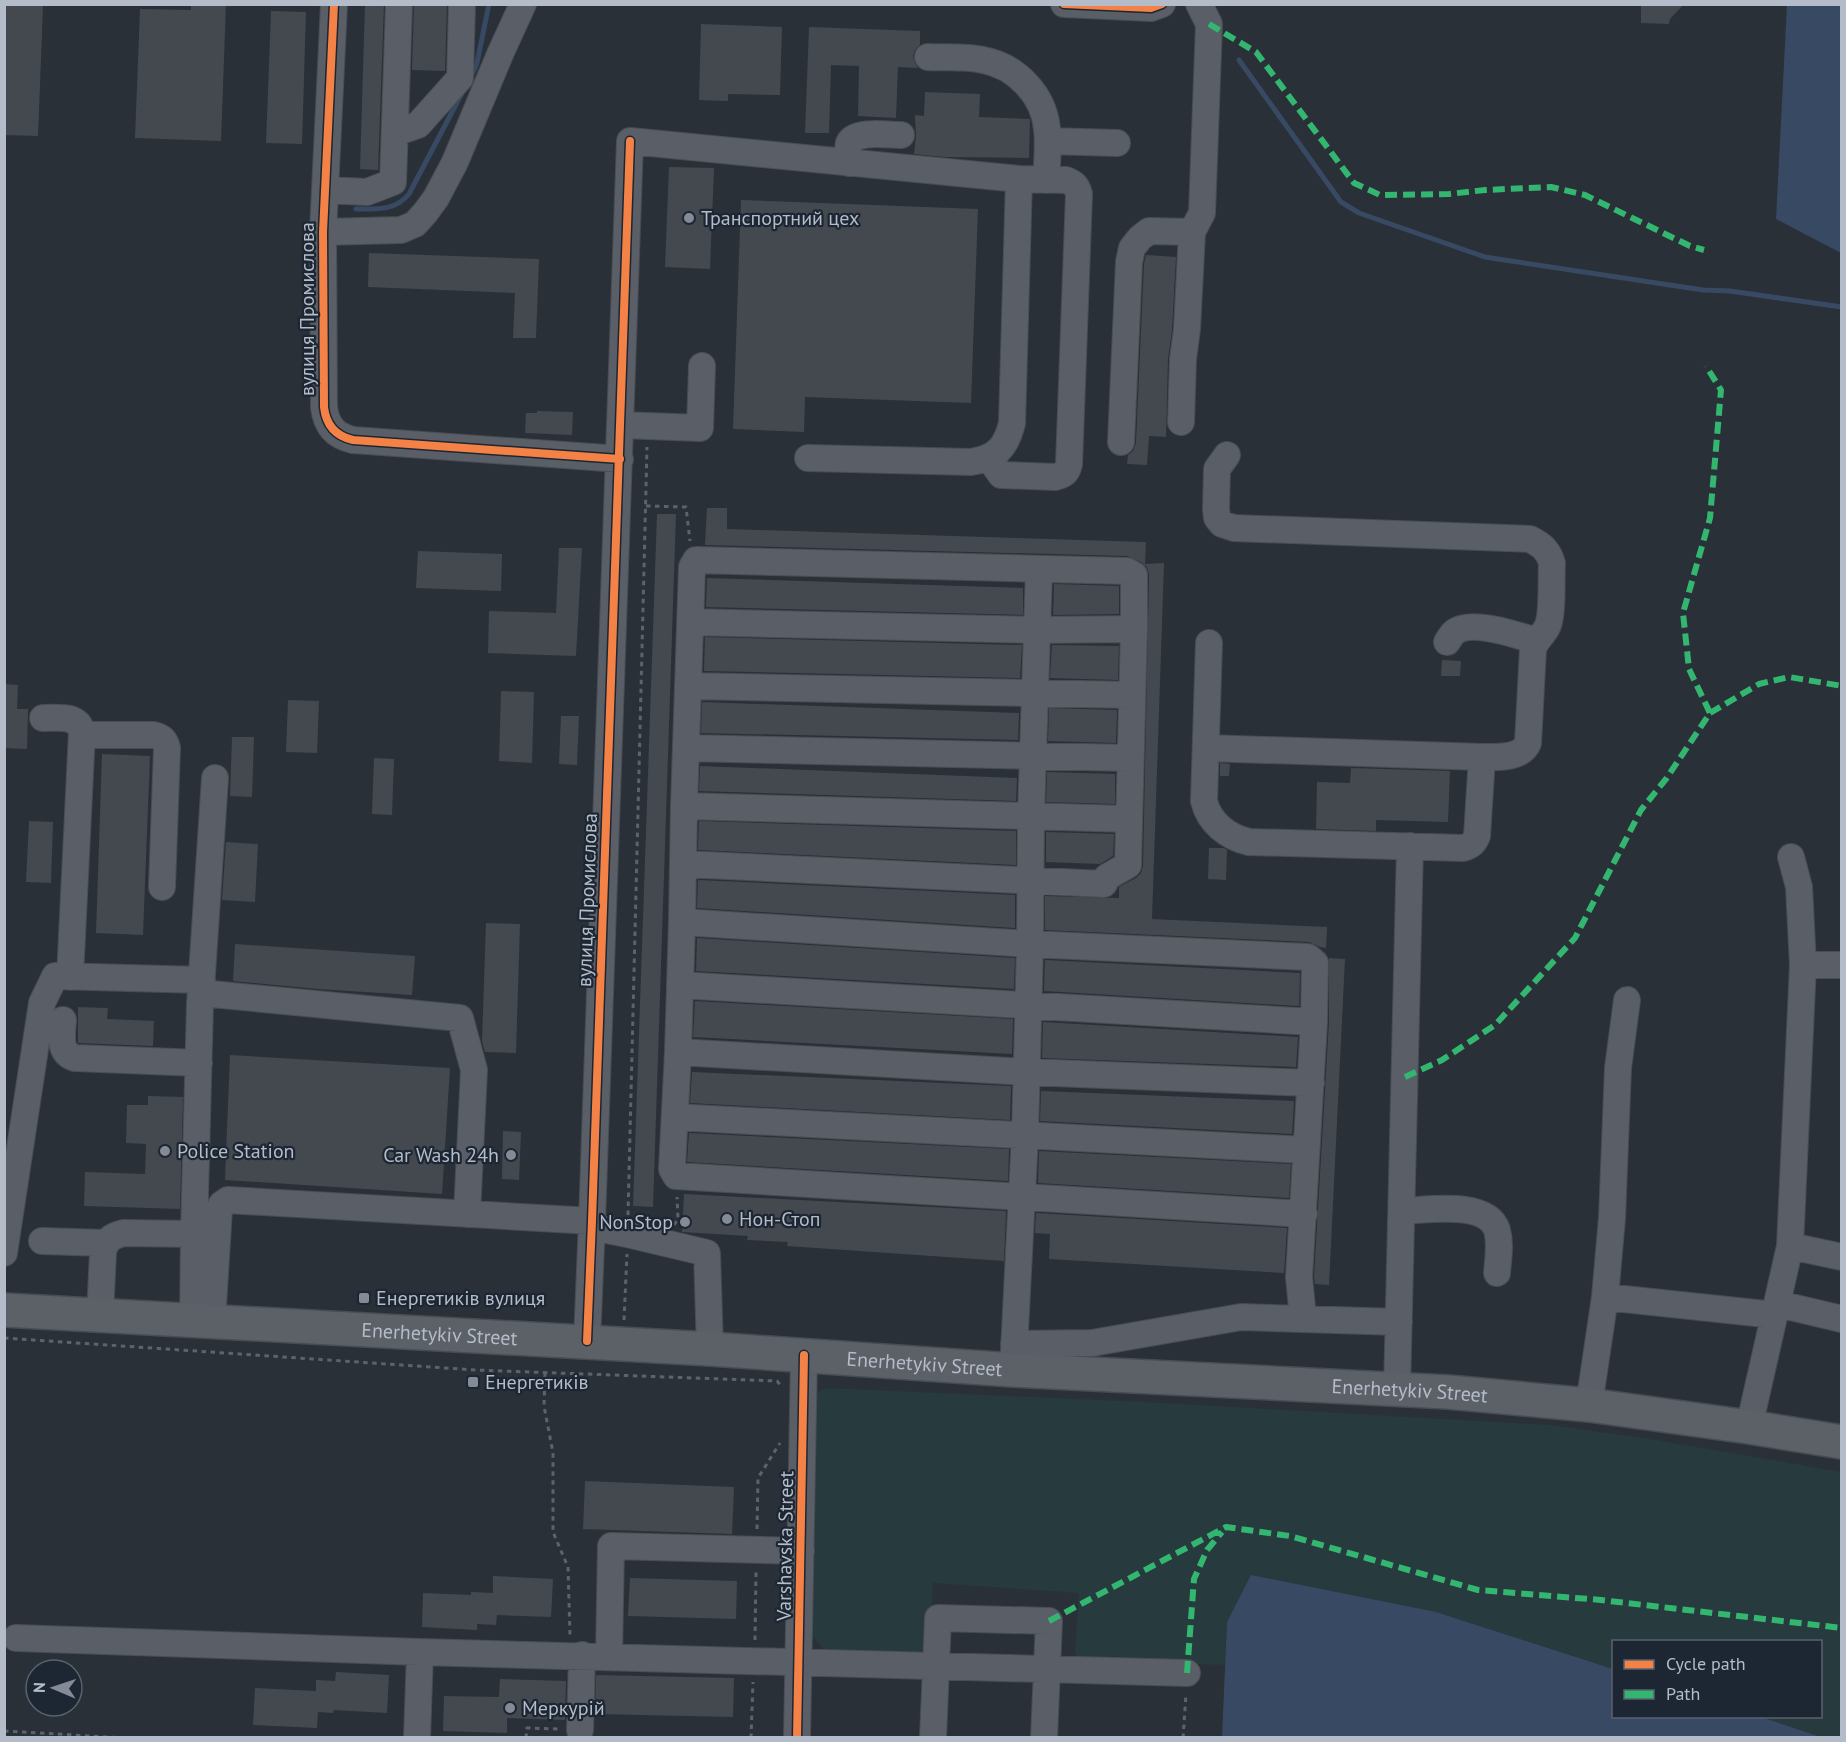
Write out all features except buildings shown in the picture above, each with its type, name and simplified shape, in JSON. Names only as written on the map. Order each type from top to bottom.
[{"type":"main road","name":"Enerhetykiv Street","points":[[4,1310],[587,1341],[804,1356],[1014,1357],[1589,1405],[1842,1442]]},
{"type":"street","name":"вулиця Промислова","points":[[334,4],[323,232],[324,407],[328,423],[338,434],[353,440],[620,459]]},
{"type":"street","points":[[325,190],[367,192],[393,182],[399,4]]},
{"type":"street","points":[[395,134],[418,125],[460,78],[462,4]]},
{"type":"street","points":[[323,232],[401,230],[415,224],[425,213],[436,198],[455,162],[523,4]]},
{"type":"street","points":[[1064,4],[1150,9],[1162,4]]},
{"type":"street","points":[[1181,422],[1192,232],[1202,213],[1209,24],[1199,4]]},
{"type":"street","points":[[928,57],[983,60],[1007,68],[1030,88],[1040,104],[1046,122],[1048,141],[1046,180]]},
{"type":"street","points":[[901,135],[854,137],[849,143],[849,163],[1073,182],[1079,194],[1067,471],[1062,476],[1055,477],[1001,475],[988,458]]},
{"type":"street","name":"вулиця Промислова","points":[[587,1341],[630,141],[849,163]]},
{"type":"street","points":[[1048,141],[1117,143]]},
{"type":"street","points":[[808,458],[971,462],[988,458],[1003,446],[1012,423],[1019,179]]},
{"type":"street","points":[[1121,442],[1129,262],[1132,248],[1149,231],[1192,232]]},
{"type":"street","points":[[621,425],[700,428],[702,366]]},
{"type":"street","points":[[1206,748],[1482,757],[1514,754],[1524,750],[1529,739],[1532,657],[1536,640],[1543,634],[1549,622],[1552,563],[1550,555],[1542,545],[1530,539],[1234,528],[1222,524],[1217,518],[1216,509],[1217,469],[1227,455]]},
{"type":"street","points":[[684,864],[1104,884],[1107,877],[1128,866],[1135,580],[1131,573],[1040,568],[700,559],[693,563],[673,1173],[680,1177],[1304,1214]]},
{"type":"street","points":[[1040,568],[1031,816],[1025,1135],[1014,1357],[1241,1317],[1399,1322]]},
{"type":"street","points":[[691,622],[1037,630],[1134,629]]},
{"type":"street","points":[[1447,642],[1454,632],[1464,628],[1492,628],[1536,640]]},
{"type":"street","points":[[1209,643],[1205,807],[1216,825],[1235,838],[1249,842],[1463,848],[1470,846],[1477,836],[1482,757]]},
{"type":"street","points":[[688,686],[1132,695]]},
{"type":"street","points":[[43,718],[75,720],[80,725],[82,735],[70,977]]},
{"type":"street","points":[[82,735],[154,735],[160,736],[165,742],[167,748],[162,887]]},
{"type":"street","points":[[686,748],[1130,758]]},
{"type":"street","points":[[203,1321],[194,1234],[202,987],[215,778]]},
{"type":"street","points":[[684,806],[1128,819]]},
{"type":"street","points":[[1397,1390],[1410,846]]},
{"type":"street","points":[[1749,1427],[1790,1246],[1803,965],[1799,887],[1791,856]]},
{"type":"street","points":[[682,922],[1030,944],[1308,957],[1315,963],[1311,1083],[1299,1277],[1303,1318]]},
{"type":"street","points":[[1803,965],[1842,965]]},
{"type":"street","points":[[4,1253],[42,1003],[55,976],[202,987],[460,1018],[474,1070],[467,1214]]},
{"type":"street","points":[[680,985],[1314,1022]]},
{"type":"street","points":[[1589,1405],[1605,1297],[1612,1218],[1618,1068],[1627,1000]]},
{"type":"street","points":[[63,1020],[62,1045],[68,1056],[199,1063]]},
{"type":"street","points":[[678,1052],[1027,1072],[1311,1083]]},
{"type":"street","points":[[675,1117],[1306,1150]]},
{"type":"street","points":[[203,1321],[219,1209],[228,1200],[592,1224],[707,1253],[710,1349]]},
{"type":"street","points":[[1402,1211],[1461,1210],[1475,1211],[1485,1215],[1492,1221],[1498,1237],[1497,1273]]},
{"type":"street","points":[[100,1315],[101,1268],[105,1243],[112,1236],[124,1233],[194,1234]]},
{"type":"street","points":[[42,1241],[105,1243]]},
{"type":"street","points":[[1790,1246],[1842,1257]]},
{"type":"street","points":[[1605,1297],[1777,1310],[1842,1319]]},
{"type":"street","name":"Varshavska Street","points":[[797,1737],[804,1356]]},
{"type":"street","points":[[609,1656],[611,1545],[801,1551]]},
{"type":"street","points":[[933,1737],[938,1618],[1049,1621],[1044,1737]]},
{"type":"street","points":[[16,1638],[420,1652],[1187,1673]]},
{"type":"street","points":[[417,1737],[420,1652]]},
{"type":"street","points":[[580,1730],[582,1655]]},
{"type":"path","points":[[623,1344],[647,426]]},
{"type":"path","points":[[646,506],[686,507],[692,567]]},
{"type":"path","points":[[669,1229],[678,1219],[673,1173]]},
{"type":"path","points":[[4,1338],[545,1373],[777,1381],[783,1389]]},
{"type":"path","points":[[545,1373],[544,1406],[553,1453],[553,1532],[568,1567],[570,1639],[582,1655]]},
{"type":"path","points":[[752,1737],[758,1478],[784,1435]]},
{"type":"path","points":[[1183,1737],[1187,1673]]},
{"type":"path","points":[[526,1737],[527,1728],[580,1730]]},
{"type":"path","points":[[4,1731],[126,1737]]},
{"type":"green space","points":[[827,1388],[1145,1402],[1550,1425],[1656,1440],[1841,1472],[1841,1737],[1821,1737],[1764,1718],[1822,1718],[1822,1640],[1612,1640],[1612,1669],[1436,1612],[1227,1622],[1225,1665],[1091,1660],[1075,1654],[1079,1593],[933,1583],[930,1641],[917,1656],[828,1654],[813,1637],[810,1626],[814,1403],[817,1393]]},
{"type":"water","points":[[1787,5],[1841,5],[1841,253],[1776,219]]},
{"type":"water","points":[[1251,1575],[1436,1612],[1612,1669],[1612,1718],[1764,1718],[1821,1737],[1222,1737],[1227,1622]]},
{"type":"waterway","points":[[471,77],[477,63],[489,4]]},
{"type":"waterway","points":[[1239,60],[1341,202],[1359,213],[1485,257],[1703,290],[1730,291],[1842,307]]},
{"type":"waterway","points":[[356,209],[378,209],[398,204],[404,200],[462,93]]},
{"type":"marked path","points":[[1209,24],[1256,52],[1354,183],[1380,195],[1449,194],[1551,187],[1585,195],[1690,246],[1704,250]]},
{"type":"marked path","points":[[1405,1077],[1442,1060],[1495,1025],[1575,938],[1641,810],[1666,779],[1710,713],[1689,669],[1683,613],[1710,518],[1721,390],[1706,366]]},
{"type":"marked path","points":[[1710,713],[1759,684],[1789,677],[1842,686]]},
{"type":"marked path","points":[[1049,1621],[1226,1527],[1290,1536],[1478,1590],[1601,1600],[1842,1628]]},
{"type":"marked path","points":[[1187,1673],[1194,1579],[1207,1550],[1222,1532]]},
{"type":"cycle path","points":[[334,4],[323,232],[324,407],[332,429],[341,436],[353,440],[620,459]]},
{"type":"cycle path","points":[[1064,4],[1151,8],[1162,4]]},
{"type":"cycle path","points":[[587,1341],[630,141]]},
{"type":"cycle path","points":[[797,1738],[804,1355]]},
{"type":"place","name":"Транспортний цех","points":[[689,218]]},
{"type":"place","name":"Police Station","points":[[165,1151]]},
{"type":"place","name":"Car Wash 24h","points":[[511,1155]]},
{"type":"place","name":"Нон-Стоп","points":[[727,1219]]},
{"type":"place","name":"NonStop","points":[[685,1222]]},
{"type":"place","name":"Енергетиків вулиця","points":[[364,1298]]},
{"type":"place","name":"Енергетиків","points":[[473,1382]]},
{"type":"place","name":"Меркурій","points":[[510,1708]]}]
